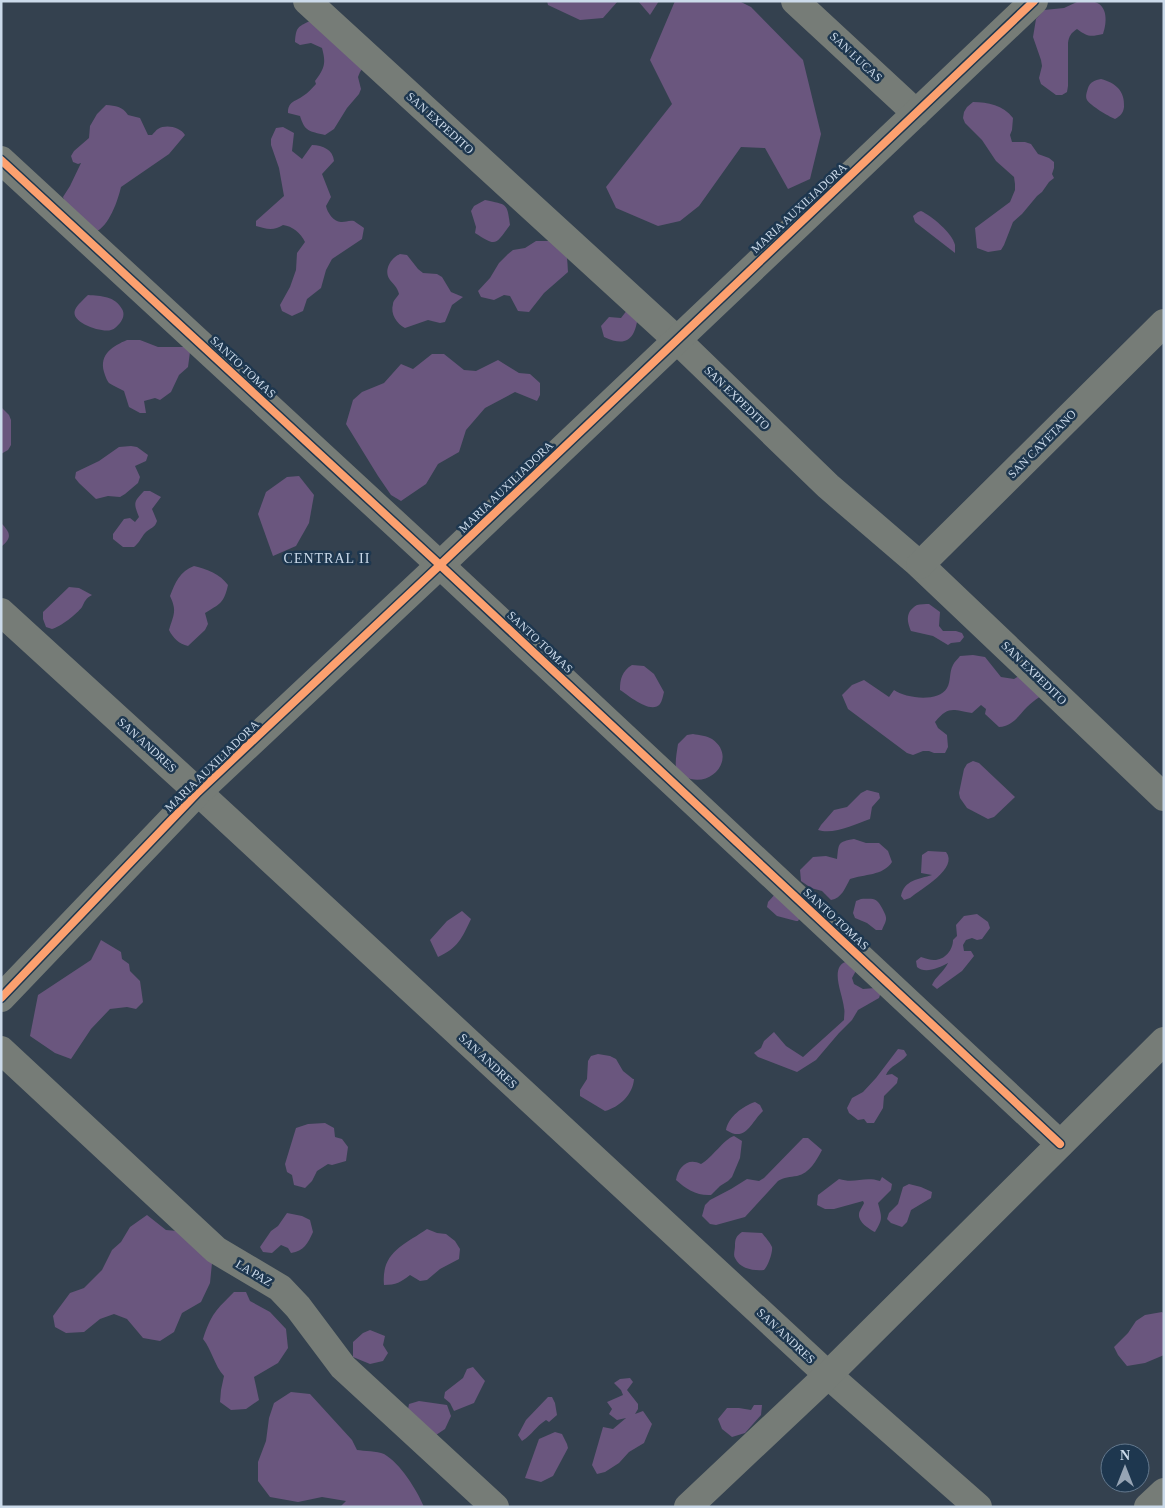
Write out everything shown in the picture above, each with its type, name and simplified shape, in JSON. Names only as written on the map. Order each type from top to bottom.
[{"type":"street","name":"SAN EXPEDITO","points":[[307,1],[677,340],[828,486],[920,565],[1164,797]]},
{"type":"street","name":"SAN LUCAS","points":[[795,1],[916,113]]},
{"type":"street","name":"MARIA AUXILIADORA","points":[[1,998],[198,792],[1034,1]]},
{"type":"street","name":"SANTO TOMAS","points":[[1,160],[440,565],[1060,1144]]},
{"type":"street","name":"SAN CAYETANO","points":[[920,565],[1164,322]]},
{"type":"street","name":"SAN ANDRES","points":[[1,612],[828,1375],[978,1507]]},
{"type":"street","points":[[688,1507],[828,1375],[1164,1041]]},
{"type":"street","name":"LA PAZ","points":[[1,1050],[216,1250],[280,1288],[344,1367],[495,1507]]},
{"type":"street","points":[[1148,1507],[1164,1492]]},
{"type":"shaded area","points":[[547,1],[618,1],[603,18],[580,20],[548,5]]},
{"type":"shaded area","points":[[638,1],[659,1],[650,15]]},
{"type":"shaded area","points":[[675,1],[739,1],[751,7],[803,60],[821,134],[810,179],[788,189],[765,148],[741,147],[699,206],[680,221],[658,226],[616,208],[606,187],[672,104],[650,60]]},
{"type":"shaded area","points":[[1079,1],[1093,1],[1102,7],[1106,20],[1104,30],[1103,34],[1092,36],[1077,29],[1073,32],[1068,43],[1067,92],[1062,95],[1056,95],[1041,84],[1039,78],[1042,66],[1033,37],[1036,19],[1044,10],[1064,8]]},
{"type":"shaded area","points":[[310,21],[367,62],[358,77],[361,89],[359,94],[347,108],[334,129],[325,135],[308,130],[300,116],[288,113],[292,102],[307,93],[316,84],[315,81],[324,65],[322,48],[311,43],[300,45],[295,42],[298,28]]},
{"type":"shaded area","points":[[1101,79],[1115,85],[1123,96],[1123,111],[1115,119],[1096,108],[1086,98],[1090,84]]},
{"type":"shaded area","points":[[973,102],[990,104],[1005,110],[1013,118],[1010,135],[1012,142],[1031,144],[1038,154],[1054,162],[1052,174],[1054,178],[1013,222],[1001,250],[988,252],[977,248],[975,228],[1010,202],[1015,190],[1015,184],[1014,177],[996,161],[982,140],[965,123],[963,118],[964,112]]},
{"type":"shaded area","points":[[106,105],[118,107],[128,115],[140,118],[148,135],[152,135],[161,127],[169,127],[180,130],[185,135],[169,154],[121,187],[109,219],[105,225],[95,232],[66,205],[63,197],[81,163],[73,162],[71,156],[89,138],[90,126],[97,114]]},
{"type":"shaded area","points":[[283,127],[294,133],[292,151],[302,159],[312,145],[324,147],[332,154],[334,161],[322,174],[331,197],[326,206],[328,211],[336,221],[354,221],[364,228],[362,239],[332,259],[326,270],[321,288],[307,299],[303,311],[292,316],[282,311],[280,305],[290,287],[296,270],[297,253],[305,242],[293,228],[283,225],[270,229],[256,226],[256,221],[284,196],[279,168],[271,145],[271,139],[276,128]]},
{"type":"shaded area","points":[[485,200],[502,204],[507,208],[508,212],[510,225],[495,242],[475,233],[476,227],[471,211],[474,206]]},
{"type":"shaded area","points":[[921,211],[946,230],[955,245],[955,253],[915,222],[913,216]]},
{"type":"shaded area","points":[[536,241],[555,241],[566,254],[568,272],[544,293],[529,312],[518,311],[510,296],[504,295],[494,300],[481,297],[478,291],[490,278],[499,263],[513,250],[525,248]]},
{"type":"shaded area","points":[[400,254],[407,255],[423,273],[437,274],[442,277],[451,292],[463,297],[452,305],[445,322],[440,323],[428,320],[405,328],[395,318],[392,308],[399,294],[387,272],[391,261]]},
{"type":"shaded area","points":[[88,295],[116,301],[123,311],[123,316],[116,327],[107,331],[101,330],[88,326],[77,319],[75,310]]},
{"type":"shaded area","points":[[628,309],[638,316],[635,330],[629,339],[619,341],[604,337],[601,326],[609,317],[621,318]]},
{"type":"shaded area","points":[[127,340],[140,340],[158,347],[186,347],[190,352],[188,367],[179,375],[171,392],[160,400],[155,398],[144,401],[146,413],[140,413],[129,407],[124,391],[109,383],[104,372],[105,356],[112,348]]},
{"type":"shaded area","points":[[432,354],[444,354],[464,370],[476,371],[498,360],[519,373],[530,374],[540,383],[540,395],[537,401],[515,392],[485,408],[466,430],[459,452],[438,464],[426,484],[401,501],[391,495],[346,424],[353,400],[362,392],[384,383],[401,364],[413,369]]},
{"type":"shaded area","points":[[1,407],[11,420],[11,445],[8,450],[1,454]]},
{"type":"shaded area","points":[[119,447],[137,447],[148,455],[146,461],[135,466],[140,477],[138,483],[120,497],[108,496],[96,499],[75,478],[76,472],[99,461]]},
{"type":"shaded area","points":[[299,476],[314,495],[309,523],[296,546],[273,556],[258,514],[266,492],[287,477]]},
{"type":"shaded area","points":[[144,491],[150,491],[161,497],[152,509],[157,521],[134,547],[123,547],[113,539],[113,534],[124,519],[130,518],[135,522],[139,517],[136,503]]},
{"type":"shaded area","points":[[1,523],[9,535],[7,541],[1,547]]},
{"type":"shaded area","points":[[194,566],[213,572],[228,585],[221,602],[205,613],[208,624],[205,630],[188,646],[172,636],[169,630],[174,613],[174,605],[170,596],[182,574]]},
{"type":"shaded area","points":[[69,587],[79,588],[92,595],[80,610],[64,623],[52,629],[46,627],[43,612]]},
{"type":"shaded area","points":[[929,604],[940,612],[939,626],[943,631],[962,633],[964,637],[960,642],[948,645],[933,636],[911,631],[908,620],[910,611],[917,605]]},
{"type":"shaded area","points":[[973,655],[985,657],[1001,677],[1014,679],[1025,672],[1052,688],[1030,704],[1012,723],[1004,726],[999,727],[985,714],[986,709],[981,705],[972,713],[956,710],[948,711],[935,722],[938,728],[947,735],[948,747],[945,753],[923,751],[913,755],[907,753],[848,709],[842,695],[852,685],[864,680],[889,697],[894,690],[913,697],[936,696],[943,693],[947,688],[954,663],[960,656]]},
{"type":"shaded area","points":[[632,665],[644,666],[654,674],[664,692],[661,703],[656,707],[645,706],[620,690],[622,676]]},
{"type":"shaded area","points":[[693,734],[712,739],[720,747],[723,755],[722,763],[718,770],[711,776],[703,779],[693,779],[684,776],[676,767],[678,744],[687,735]]},
{"type":"shaded area","points":[[973,761],[979,763],[1015,797],[994,817],[988,819],[967,808],[960,798],[959,793],[964,769],[967,764]]},
{"type":"shaded area","points":[[867,790],[879,793],[880,798],[872,807],[870,819],[838,830],[818,830],[834,810],[847,807],[861,793]]},
{"type":"shaded area","points":[[854,839],[866,843],[879,843],[888,851],[892,862],[884,870],[850,879],[841,895],[831,900],[822,891],[811,888],[801,881],[800,870],[813,857],[826,856],[837,859],[840,844]]},
{"type":"shaded area","points":[[928,851],[946,852],[949,858],[947,865],[930,884],[904,900],[901,896],[909,883],[932,875],[921,873],[922,855]]},
{"type":"shaded area","points":[[777,892],[803,913],[798,921],[777,916],[767,907],[768,902]]},
{"type":"shaded area","points":[[874,899],[880,904],[886,917],[882,930],[876,930],[867,923],[855,918],[853,913],[856,901]]},
{"type":"shaded area","points":[[462,911],[471,919],[465,932],[455,946],[438,957],[430,940],[447,921]]},
{"type":"shaded area","points":[[977,914],[988,922],[990,928],[982,939],[972,938],[966,940],[963,945],[964,951],[971,951],[974,956],[962,971],[937,989],[932,985],[948,963],[924,970],[917,967],[916,961],[921,957],[938,960],[945,956],[950,951],[953,940],[957,936],[956,925],[964,916]]},
{"type":"shaded area","points":[[101,940],[121,952],[122,959],[129,964],[130,971],[140,981],[143,1002],[136,1009],[127,1007],[110,1009],[91,1029],[71,1059],[55,1053],[30,1036],[38,995],[91,960]]},
{"type":"shaded area","points":[[848,961],[858,967],[852,978],[854,984],[863,989],[875,988],[881,992],[879,998],[858,1010],[852,1020],[816,1060],[797,1072],[758,1057],[754,1053],[761,1048],[764,1041],[774,1032],[786,1046],[803,1057],[844,1020],[838,974],[842,964]]},
{"type":"shaded area","points":[[898,1049],[904,1050],[907,1055],[890,1069],[886,1075],[892,1074],[898,1078],[897,1083],[884,1096],[883,1108],[874,1123],[867,1123],[864,1119],[858,1120],[849,1113],[847,1108],[852,1098],[863,1092]]},
{"type":"shaded area","points":[[598,1054],[616,1059],[623,1071],[634,1079],[631,1090],[625,1099],[605,1111],[580,1096],[580,1090],[587,1079],[588,1061],[591,1056]]},
{"type":"shaded area","points":[[755,1102],[760,1105],[763,1111],[748,1130],[739,1134],[726,1130],[727,1125],[737,1113]]},
{"type":"shaded area","points":[[325,1123],[334,1128],[335,1137],[342,1139],[348,1147],[346,1161],[332,1165],[328,1164],[317,1171],[312,1181],[305,1188],[294,1185],[292,1175],[287,1172],[285,1164],[296,1128],[308,1124]]},
{"type":"shaded area","points":[[734,1136],[742,1141],[740,1158],[732,1177],[711,1195],[692,1191],[676,1180],[684,1164],[696,1162],[701,1164]]},
{"type":"shaded area","points":[[803,1138],[808,1138],[822,1150],[806,1172],[778,1181],[745,1217],[716,1225],[710,1224],[702,1216],[705,1205],[710,1200],[747,1179],[759,1181],[764,1178]]},
{"type":"shaded area","points":[[882,1177],[892,1184],[891,1190],[878,1203],[881,1218],[875,1232],[860,1220],[859,1213],[864,1203],[863,1201],[834,1209],[825,1209],[817,1205],[818,1195],[839,1179],[880,1181]]},
{"type":"shaded area","points":[[909,1184],[932,1192],[931,1198],[911,1210],[907,1222],[902,1227],[891,1223],[887,1219],[889,1213],[898,1204],[903,1187]]},
{"type":"shaded area","points":[[287,1213],[310,1220],[313,1232],[307,1243],[299,1250],[291,1253],[288,1248],[281,1245],[272,1253],[263,1252],[260,1247]]},
{"type":"shaded area","points":[[147,1215],[166,1230],[177,1231],[212,1263],[210,1283],[201,1302],[182,1313],[174,1332],[160,1341],[143,1338],[127,1319],[114,1314],[100,1319],[84,1332],[66,1333],[55,1327],[53,1316],[70,1293],[84,1288],[102,1270],[112,1250],[121,1242],[130,1227]]},
{"type":"shaded area","points":[[427,1229],[446,1234],[455,1241],[460,1249],[459,1259],[440,1269],[427,1280],[420,1281],[410,1275],[398,1283],[384,1285],[384,1274],[390,1257],[402,1245]]},
{"type":"shaded area","points":[[742,1232],[762,1233],[771,1245],[771,1255],[764,1270],[752,1270],[737,1262],[734,1254],[736,1240],[737,1236]]},
{"type":"shaded area","points":[[234,1292],[246,1292],[250,1301],[270,1312],[286,1329],[288,1348],[278,1363],[254,1377],[259,1400],[246,1409],[231,1410],[220,1402],[224,1376],[203,1339],[215,1313]]},
{"type":"shaded area","points":[[1162,1312],[1164,1314],[1164,1355],[1145,1363],[1127,1366],[1114,1347],[1128,1333],[1136,1321],[1145,1315]]},
{"type":"shaded area","points":[[370,1330],[385,1336],[383,1345],[388,1353],[383,1361],[370,1364],[353,1357],[353,1342],[363,1333]]},
{"type":"shaded area","points":[[473,1367],[485,1381],[474,1403],[454,1411],[450,1403],[444,1398],[445,1392],[463,1378],[467,1369]]},
{"type":"shaded area","points":[[630,1378],[633,1382],[627,1390],[638,1404],[635,1414],[643,1411],[652,1424],[644,1443],[629,1452],[619,1463],[605,1472],[597,1474],[592,1465],[603,1427],[613,1429],[626,1418],[617,1420],[609,1414],[612,1409],[607,1402],[623,1395],[614,1383],[620,1379]]},
{"type":"shaded area","points":[[291,1392],[310,1394],[352,1440],[357,1450],[381,1453],[390,1458],[407,1478],[424,1507],[340,1507],[346,1501],[322,1497],[298,1502],[270,1497],[258,1481],[258,1462],[266,1441],[269,1418],[274,1403]]},
{"type":"shaded area","points":[[548,1397],[552,1397],[555,1403],[557,1415],[549,1422],[546,1420],[522,1441],[518,1435],[526,1420]]},
{"type":"shaded area","points":[[419,1401],[447,1405],[451,1416],[445,1429],[433,1437],[407,1415],[409,1404]]},
{"type":"shaded area","points":[[754,1405],[762,1405],[761,1415],[745,1433],[732,1437],[722,1429],[718,1419],[727,1408],[751,1410]]},
{"type":"shaded area","points":[[555,1432],[562,1434],[568,1448],[553,1476],[541,1482],[525,1478],[539,1439]]},
{"type":"cycle path","points":[[1,998],[198,792],[1034,1]]},
{"type":"cycle path","points":[[1,160],[440,565],[1060,1144]]},
{"type":"district","name":"CENTRAL II","points":[[327,558]]}]
